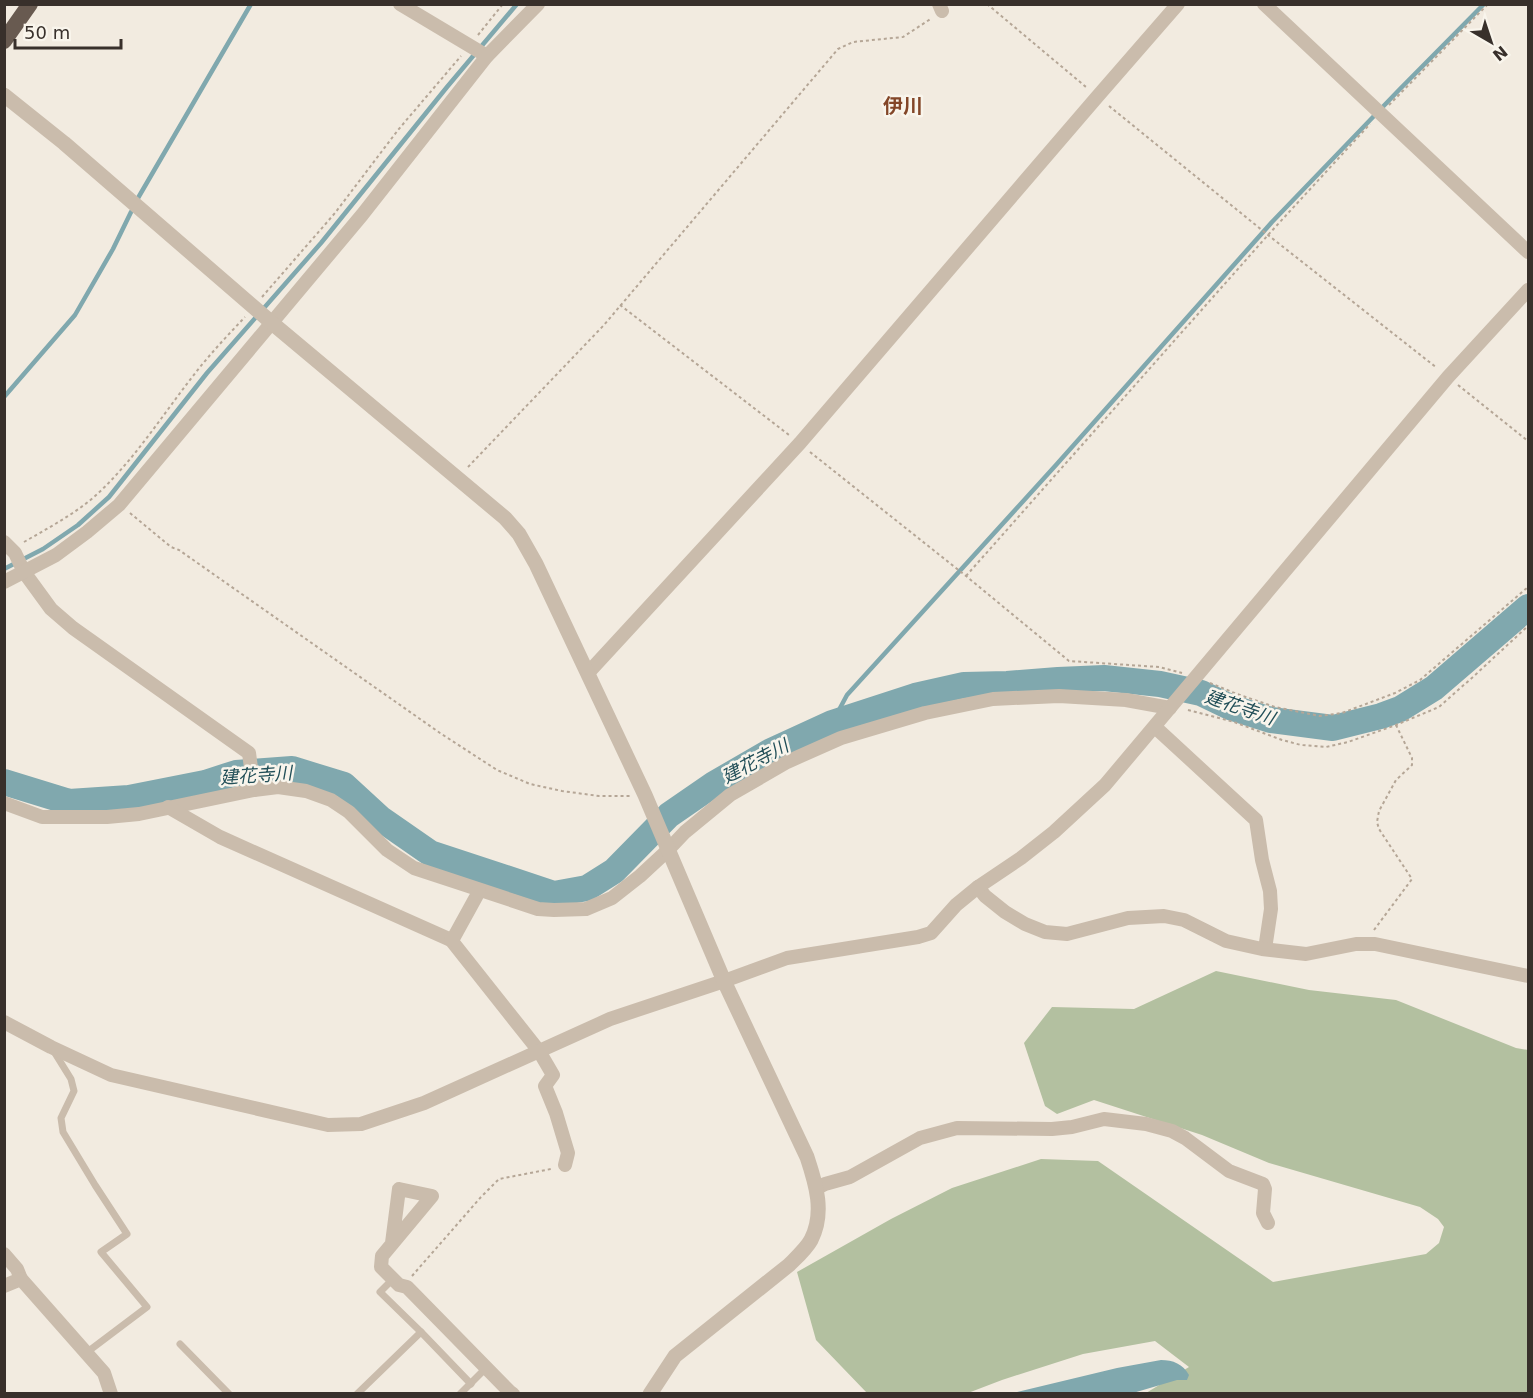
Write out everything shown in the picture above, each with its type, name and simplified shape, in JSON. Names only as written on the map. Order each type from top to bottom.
[{"type":"highway","points":[[4,41],[30,4]]},
{"type":"street","points":[[400,4],[488,56]]},
{"type":"street","points":[[4,582],[56,555],[119,505],[362,215],[488,56],[538,4]]},
{"type":"street","points":[[588,673],[800,443],[1178,4]]},
{"type":"street","points":[[1264,4],[1528,252]]},
{"type":"street","points":[[4,95],[64,143],[253,307],[505,518],[519,534],[536,564],[645,795],[724,981],[807,1157],[817,1188],[819,1219],[811,1240],[802,1253],[675,1356],[650,1394]]},
{"type":"street","points":[[4,1022],[111,1075],[328,1125],[361,1124],[424,1103],[610,1018],[787,958],[932,933],[956,905],[1054,832],[1105,785],[1448,377],[1528,290]]},
{"type":"street","points":[[8,546],[15,553],[24,572],[51,609],[74,628],[249,753],[254,790]]},
{"type":"street","points":[[4,803],[42,817],[107,817],[139,814],[254,790],[278,787],[306,791],[331,800],[350,812],[387,850],[414,868],[538,909],[586,909],[612,898],[640,876],[666,847],[730,795],[787,762],[841,738],[914,716],[993,699],[1059,696],[1126,700],[1170,708]]},
{"type":"street","points":[[1155,727],[1256,820],[1271,900],[1265,949]]},
{"type":"street","points":[[168,807],[220,837],[451,940],[539,1051],[553,1075],[545,1086],[568,1153],[566,1165]]},
{"type":"street","points":[[978,887],[985,896],[1005,912],[1045,932],[1067,934],[1128,918],[1164,916],[1184,921],[1226,941],[1265,949],[1306,954],[1356,944],[1375,944],[1528,976]]},
{"type":"street","points":[[451,940],[479,890]]},
{"type":"street","points":[[817,1188],[850,1177],[880,1158],[920,1138],[957,1128],[1052,1129],[1072,1127],[1104,1119],[1146,1124],[1172,1131],[1230,1171],[1263,1184],[1265,1189],[1263,1213],[1268,1223]]},
{"type":"street","points":[[392,1243],[382,1256],[381,1267],[396,1282],[406,1287],[513,1394]]},
{"type":"street","points":[[4,1254],[17,1269],[21,1279],[104,1373],[111,1394]]},
{"type":"street","points":[[4,1286],[21,1279]]},
{"type":"lane","points":[[51,1047],[71,1079],[74,1091],[61,1118],[63,1132],[127,1234],[101,1252],[147,1306],[86,1353]]},
{"type":"lane","points":[[396,1282],[380,1292],[471,1384]]},
{"type":"lane","points":[[357,1394],[421,1332]]},
{"type":"lane","points":[[180,1344],[229,1394]]},
{"type":"lane","points":[[460,1394],[486,1368]]},
{"type":"path","points":[[8,546],[72,514],[114,478],[194,374],[335,213],[398,130],[502,4]]},
{"type":"path","points":[[987,4],[1096,97],[1268,236],[1528,441]]},
{"type":"path","points":[[966,576],[1380,113],[1488,4]]},
{"type":"path","points":[[458,478],[604,325],[838,49],[853,42],[903,37],[940,8]]},
{"type":"path","points":[[620,305],[800,443],[1069,661],[1159,667],[1197,676],[1237,694],[1275,706],[1320,716],[1342,713],[1395,693],[1420,680],[1528,587]]},
{"type":"path","points":[[119,505],[171,548],[179,550],[440,734],[497,770],[530,784],[562,791],[599,796],[645,795]]},
{"type":"path","points":[[1170,708],[1184,708],[1207,714],[1301,745],[1326,747],[1348,742],[1439,707],[1528,626]]},
{"type":"path","points":[[1368,944],[1370,934],[1412,879],[1379,829],[1377,822],[1379,811],[1396,780],[1412,765],[1412,758],[1396,725]]},
{"type":"path","points":[[396,1282],[409,1279],[499,1179],[566,1165]]},
{"type":"green space","points":[[1216,971],[1309,990],[1396,1000],[1516,1048],[1528,1050],[1528,1393],[1146,1393],[1189,1367],[1155,1341],[1083,1354],[968,1393],[867,1393],[816,1340],[797,1272],[891,1219],[952,1188],[1041,1159],[1098,1161],[1273,1282],[1426,1254],[1439,1243],[1444,1227],[1438,1219],[1420,1207],[1269,1163],[1202,1135],[1094,1100],[1057,1114],[1045,1106],[1024,1043],[1052,1007],[1134,1009]]},
{"type":"water","points":[[1161,1360],[1181,1365],[1189,1375],[1187,1380],[1177,1380],[1133,1393],[1013,1393],[1117,1368]]},
{"type":"waterway","points":[[138,198],[251,4]]},
{"type":"waterway","points":[[4,569],[43,549],[78,525],[109,497],[207,373],[321,243],[517,4]]},
{"type":"waterway","points":[[832,723],[847,695],[1272,222],[1484,4]]},
{"type":"waterway","points":[[4,397],[75,315],[113,249],[131,212]]},
{"type":"waterway","name":"建花寺川","points":[[4,782],[69,802],[129,798],[205,783],[236,773],[292,769],[344,785],[381,819],[430,853],[554,894],[587,888],[614,871],[669,815],[714,784],[771,751],[832,723],[915,696],[964,685],[1104,678],[1160,684],[1201,693],[1230,707],[1271,720],[1333,728],[1400,709],[1434,688],[1528,607]]},
{"type":"district","name":"伊川","points":[[903,106]]}]
